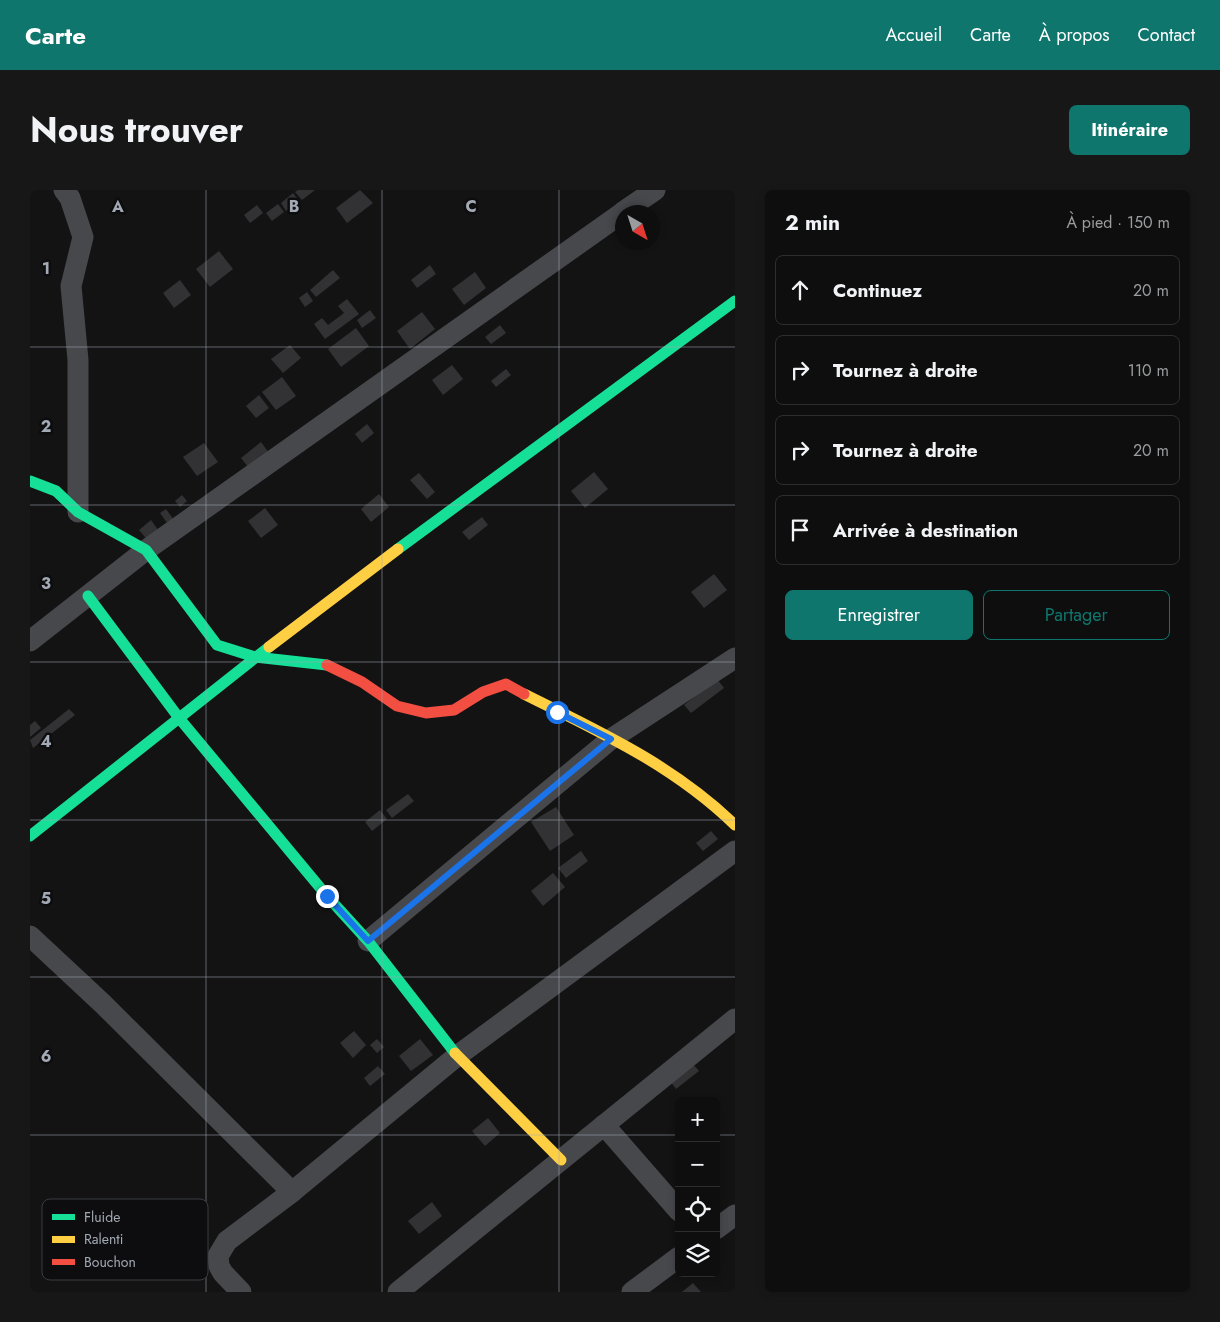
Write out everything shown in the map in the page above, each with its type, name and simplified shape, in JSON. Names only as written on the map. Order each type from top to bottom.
[{"type":"street","points":[[64,190],[70,198],[83,237],[71,286],[78,360],[78,512]]},
{"type":"street","points":[[634,205],[655,190]]},
{"type":"street","points":[[30,641],[146,550],[615,219]]},
{"type":"street","points":[[30,836],[255,657],[466,498],[735,301]]},
{"type":"street","points":[[30,481],[56,491],[78,512],[146,550],[217,645],[255,657],[329,665],[362,682],[397,706],[426,713],[454,710],[483,692],[506,684],[646,756],[712,802],[735,825]]},
{"type":"street","points":[[88,596],[179,718],[327,896],[368,941],[457,1056],[561,1160]]},
{"type":"street","points":[[368,941],[611,739],[735,658]]},
{"type":"street","points":[[241,1292],[222,1273],[219,1266],[221,1249],[227,1241],[292,1192],[457,1056],[735,851]]},
{"type":"street","points":[[30,936],[103,1004],[292,1192]]},
{"type":"street","points":[[398,1292],[735,1019]]},
{"type":"street","points":[[604,1125],[675,1206]]},
{"type":"street","points":[[720,1226],[735,1215]]},
{"type":"street","points":[[632,1292],[675,1260]]},
{"type":"building","points":[[298,190],[315,190],[302,200],[295,192]]},
{"type":"building","points":[[360,190],[373,203],[347,223],[336,208]]},
{"type":"building","points":[[293,193],[299,201],[286,211],[281,203]]},
{"type":"building","points":[[278,204],[284,212],[272,221],[266,213]]},
{"type":"building","points":[[257,205],[263,213],[250,223],[244,215]]},
{"type":"building","points":[[219,251],[233,269],[210,287],[196,269]]},
{"type":"building","points":[[430,265],[436,274],[417,288],[411,280]]},
{"type":"building","points":[[333,270],[340,278],[316,297],[310,290]]},
{"type":"building","points":[[475,272],[486,288],[464,305],[452,289]]},
{"type":"building","points":[[180,280],[191,295],[174,308],[163,293]]},
{"type":"building","points":[[307,292],[313,301],[305,307],[299,298]]},
{"type":"building","points":[[347,299],[359,314],[325,339],[314,324],[322,318],[328,325],[344,313],[338,306]]},
{"type":"building","points":[[370,310],[376,318],[362,328],[357,320]]},
{"type":"building","points":[[422,312],[435,329],[410,349],[397,331]]},
{"type":"building","points":[[500,325],[506,333],[491,344],[485,337]]},
{"type":"building","points":[[356,328],[369,346],[341,367],[328,349]]},
{"type":"building","points":[[290,345],[301,358],[283,373],[271,359]]},
{"type":"building","points":[[452,365],[463,379],[443,395],[432,380]]},
{"type":"building","points":[[506,369],[511,375],[496,387],[491,381]]},
{"type":"building","points":[[282,377],[296,396],[276,410],[262,392]]},
{"type":"building","points":[[259,395],[269,408],[256,418],[246,406]]},
{"type":"building","points":[[367,424],[374,433],[362,443],[355,434]]},
{"type":"building","points":[[261,442],[272,457],[252,472],[241,458]]},
{"type":"building","points":[[204,443],[218,462],[197,476],[183,457]]},
{"type":"building","points":[[594,472],[608,489],[585,508],[571,491]]},
{"type":"building","points":[[419,473],[435,492],[427,499],[410,480]]},
{"type":"building","points":[[379,494],[389,507],[371,522],[361,509]]},
{"type":"building","points":[[182,495],[187,501],[180,507],[175,501]]},
{"type":"building","points":[[265,508],[278,525],[261,538],[248,521]]},
{"type":"building","points":[[166,509],[176,523],[170,527],[160,513]]},
{"type":"building","points":[[482,517],[488,525],[469,540],[462,532]]},
{"type":"building","points":[[151,520],[161,534],[150,543],[139,530]]},
{"type":"building","points":[[714,574],[727,590],[704,608],[691,592]]},
{"type":"building","points":[[717,679],[724,688],[691,713],[684,705]]},
{"type":"building","points":[[69,709],[75,715],[33,748],[30,740]]},
{"type":"building","points":[[35,721],[41,728],[30,737],[30,725]]},
{"type":"building","points":[[408,794],[414,801],[392,818],[386,810]]},
{"type":"building","points":[[556,807],[574,835],[550,851],[531,822]]},
{"type":"building","points":[[380,810],[387,819],[372,831],[365,822]]},
{"type":"building","points":[[711,831],[718,839],[703,851],[696,843]]},
{"type":"building","points":[[581,851],[588,861],[566,878],[558,868]]},
{"type":"building","points":[[553,873],[565,887],[543,906],[531,891]]},
{"type":"building","points":[[354,1031],[366,1045],[353,1058],[340,1043]]},
{"type":"building","points":[[377,1039],[384,1047],[377,1053],[370,1045]]},
{"type":"building","points":[[420,1039],[433,1055],[411,1071],[399,1056]]},
{"type":"building","points":[[693,1064],[699,1071],[676,1089],[670,1081]]},
{"type":"building","points":[[378,1066],[385,1074],[370,1086],[364,1078]]},
{"type":"building","points":[[488,1118],[500,1133],[485,1146],[472,1131]]},
{"type":"building","points":[[432,1202],[442,1216],[419,1234],[408,1221]]},
{"type":"building","points":[[693,1283],[701,1292],[682,1292]]},
{"type":"traffic: fast","points":[[398,549],[735,301]]},
{"type":"traffic: fast","points":[[30,481],[56,491],[78,512],[146,550],[217,645],[255,657],[327,665]]},
{"type":"traffic: fast","points":[[88,596],[179,718],[327,896],[368,941],[455,1053]]},
{"type":"traffic: fast","points":[[30,836],[269,647]]},
{"type":"traffic: slow","points":[[269,647],[398,549]]},
{"type":"traffic: slow","points":[[524,694],[608,736],[661,767],[687,785],[735,825]]},
{"type":"traffic: slow","points":[[455,1053],[561,1160]]},
{"type":"traffic: jam","points":[[327,665],[362,682],[397,706],[426,713],[454,710],[483,692],[506,684],[524,694]]},
{"type":"route","points":[[327,896],[368,941],[611,739],[557,712]]}]
